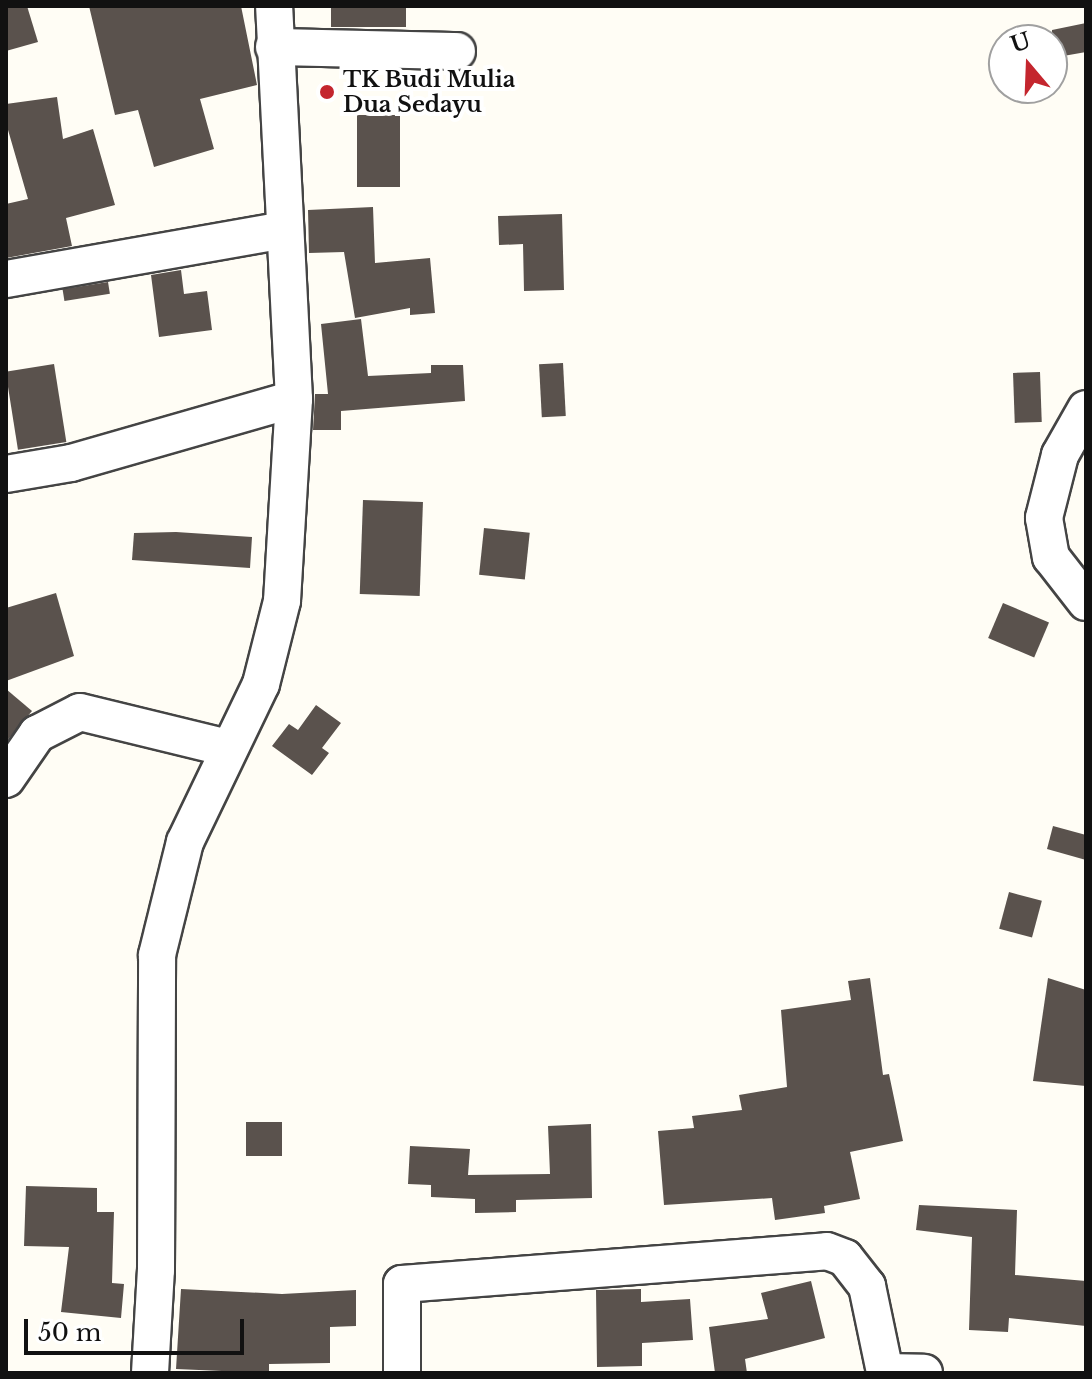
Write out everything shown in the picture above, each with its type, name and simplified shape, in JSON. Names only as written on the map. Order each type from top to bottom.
[{"type":"street","points":[[150,1373],[156,1270],[157,955],[185,842],[261,684],[282,601],[294,399],[274,6]]},
{"type":"street","points":[[274,47],[457,51]]},
{"type":"street","points":[[6,279],[284,230]]},
{"type":"street","points":[[6,474],[71,463],[294,399]]},
{"type":"street","points":[[1086,409],[1060,455],[1044,518],[1051,557],[1086,602]]},
{"type":"street","points":[[6,779],[37,734],[80,712],[228,748]]},
{"type":"street","points":[[402,1373],[402,1284],[827,1251],[845,1258],[867,1286],[885,1373],[924,1373]]},
{"type":"building","points":[[6,6],[27,6],[38,42],[6,51]]},
{"type":"building","points":[[89,6],[241,6],[257,85],[200,99],[214,149],[154,167],[138,110],[115,115]]},
{"type":"building","points":[[331,6],[406,6],[406,27],[331,27]]},
{"type":"building","points":[[1086,23],[1086,52],[1068,55],[1068,27]]},
{"type":"building","points":[[57,97],[63,139],[93,129],[115,205],[66,218],[72,246],[6,258],[6,204],[28,199],[6,123],[6,104]]},
{"type":"building","points":[[357,115],[400,115],[400,187],[357,187]]},
{"type":"building","points":[[373,207],[375,263],[430,258],[435,313],[410,315],[410,308],[355,318],[344,252],[309,253],[308,210]]},
{"type":"building","points":[[562,214],[564,290],[524,291],[523,244],[499,245],[498,216]]},
{"type":"building","points":[[181,270],[184,294],[207,291],[212,330],[159,337],[151,275]]},
{"type":"building","points":[[108,282],[110,294],[64,301],[63,289]]},
{"type":"building","points":[[361,319],[368,376],[431,373],[431,365],[463,365],[465,401],[341,411],[341,430],[313,430],[315,394],[328,394],[321,324]]},
{"type":"building","points":[[563,363],[566,416],[542,417],[539,364]]},
{"type":"building","points":[[54,364],[66,442],[18,450],[6,372]]},
{"type":"building","points":[[1040,372],[1042,422],[1015,423],[1013,373]]},
{"type":"building","points":[[363,500],[423,502],[420,596],[360,594]]},
{"type":"building","points":[[484,528],[530,533],[525,580],[479,575]]},
{"type":"building","points":[[176,532],[252,537],[250,568],[132,560],[134,533]]},
{"type":"building","points":[[56,593],[74,656],[6,681],[6,608]]},
{"type":"building","points":[[1003,603],[1049,623],[1034,658],[988,638]]},
{"type":"building","points":[[6,689],[32,711],[6,742]]},
{"type":"building","points":[[316,705],[341,723],[322,748],[329,753],[312,775],[272,746],[289,724],[298,730]]},
{"type":"building","points":[[1053,826],[1086,835],[1086,860],[1047,849]]},
{"type":"building","points":[[1009,892],[1042,901],[1032,938],[999,929]]},
{"type":"building","points":[[870,978],[883,1075],[889,1074],[903,1141],[850,1152],[860,1199],[824,1206],[825,1213],[775,1220],[772,1198],[664,1205],[658,1131],[694,1128],[692,1116],[742,1110],[739,1095],[787,1087],[781,1010],[851,1000],[848,981]]},
{"type":"building","points":[[1048,978],[1086,990],[1086,1086],[1033,1081]]},
{"type":"building","points":[[246,1122],[282,1122],[282,1156],[246,1156]]},
{"type":"building","points":[[591,1124],[592,1198],[516,1200],[516,1212],[475,1213],[475,1199],[431,1197],[431,1185],[408,1184],[410,1146],[470,1149],[468,1175],[550,1174],[548,1126]]},
{"type":"building","points":[[26,1186],[97,1188],[97,1212],[114,1212],[112,1283],[124,1284],[121,1318],[61,1312],[69,1247],[24,1246]]},
{"type":"building","points":[[919,1205],[1017,1210],[1015,1275],[1086,1281],[1086,1326],[1009,1318],[1008,1332],[969,1330],[972,1237],[916,1230]]},
{"type":"building","points":[[811,1281],[825,1338],[745,1359],[747,1373],[715,1373],[709,1327],[768,1319],[761,1293]]},
{"type":"building","points":[[181,1289],[282,1294],[356,1290],[356,1326],[330,1327],[330,1363],[269,1364],[269,1373],[176,1369]]},
{"type":"building","points":[[641,1289],[641,1302],[690,1299],[693,1340],[642,1343],[642,1366],[597,1367],[596,1290]]},
{"type":"place","name":"TK Budi Mulia Dua Sedayu","points":[[327,92]]}]
